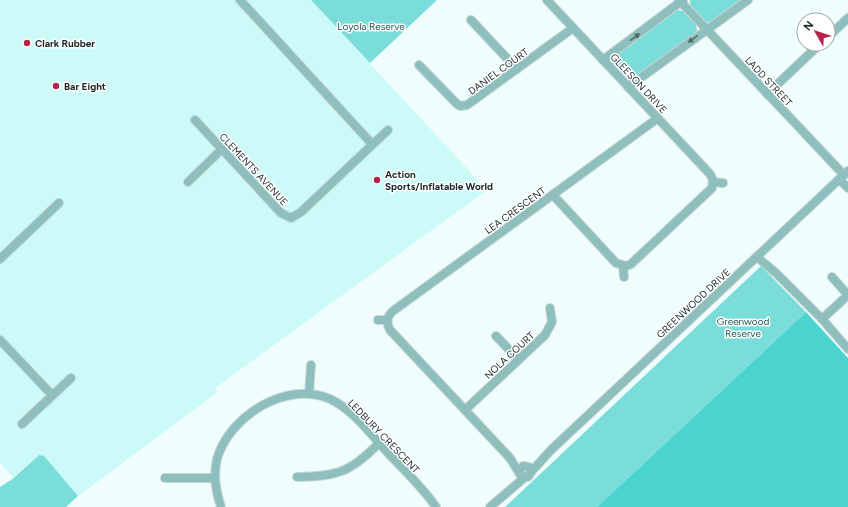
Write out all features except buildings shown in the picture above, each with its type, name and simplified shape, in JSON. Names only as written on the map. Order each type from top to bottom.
[{"type":"street","points":[[240,0],[372,144]]},
{"type":"street","name":"GLEESON DRIVE","points":[[547,0],[710,174],[713,182]]},
{"type":"street","points":[[628,87],[748,0]]},
{"type":"street","points":[[604,60],[681,1]]},
{"type":"street","name":"LADD STREET","points":[[681,1],[844,175],[848,188]]},
{"type":"street","points":[[836,29],[848,18]]},
{"type":"street","points":[[471,20],[517,70]]},
{"type":"street","name":"DANIEL COURT","points":[[419,65],[456,103],[462,106],[471,103],[573,28]]},
{"type":"street","points":[[767,94],[812,52]]},
{"type":"street","name":"LEA CRESCENT","points":[[387,320],[393,311],[658,118]]},
{"type":"street","name":"CLEMENTS AVENUE","points":[[195,120],[281,213],[291,218],[301,212],[388,130]]},
{"type":"street","points":[[188,182],[222,149]]},
{"type":"street","name":"GREENWOOD DRIVE","points":[[490,507],[524,471],[551,450],[844,175]]},
{"type":"street","points":[[553,195],[616,263],[623,266],[631,264],[712,188],[713,182],[723,183]]},
{"type":"street","points":[[0,259],[59,203]]},
{"type":"street","points":[[759,255],[822,319],[848,349]]},
{"type":"street","points":[[623,266],[624,276]]},
{"type":"street","points":[[822,319],[848,295],[832,278]]},
{"type":"street","name":"NOLA COURT","points":[[465,410],[545,335],[551,326],[553,318],[550,308]]},
{"type":"street","points":[[378,320],[387,320],[390,330],[524,471]]},
{"type":"street","points":[[496,336],[518,359]]},
{"type":"street","points":[[0,340],[52,395]]},
{"type":"street","points":[[309,394],[311,365]]},
{"type":"street","points":[[22,424],[71,378]]},
{"type":"street","name":"LEDBURY CRESCENT","points":[[221,507],[215,478],[220,450],[230,434],[241,422],[271,400],[288,395],[309,394],[329,399],[342,406],[379,443],[436,507]]},
{"type":"street","points":[[297,477],[328,476],[344,471],[359,463],[379,443]]},
{"type":"street","points":[[165,478],[215,478]]},
{"type":"shaded area","points":[[0,0],[311,0],[487,190],[215,388],[218,392],[78,496],[44,456],[38,455],[14,478],[0,463]]},
{"type":"shaded area","points":[[806,312],[848,358],[848,507],[597,507]]},
{"type":"green space","name":"Loyola Reserve","points":[[311,0],[437,0],[370,63]]},
{"type":"green space","points":[[690,0],[743,0],[710,23],[703,20],[694,11],[690,4]]},
{"type":"green space","points":[[677,10],[684,11],[696,23],[697,32],[632,80],[626,79],[613,64],[614,57]]},
{"type":"green space","name":"Greenwood Reserve","points":[[761,266],[806,312],[597,507],[505,507]]},
{"type":"green space","points":[[39,455],[44,456],[78,496],[66,507],[0,507],[0,487],[14,478]]},
{"type":"place","name":"Clark Rubber","points":[[27,43]]},
{"type":"place","name":"Bar Eight","points":[[56,86]]},
{"type":"place","name":"Action Sports/Inflatable World","points":[[377,180]]}]
